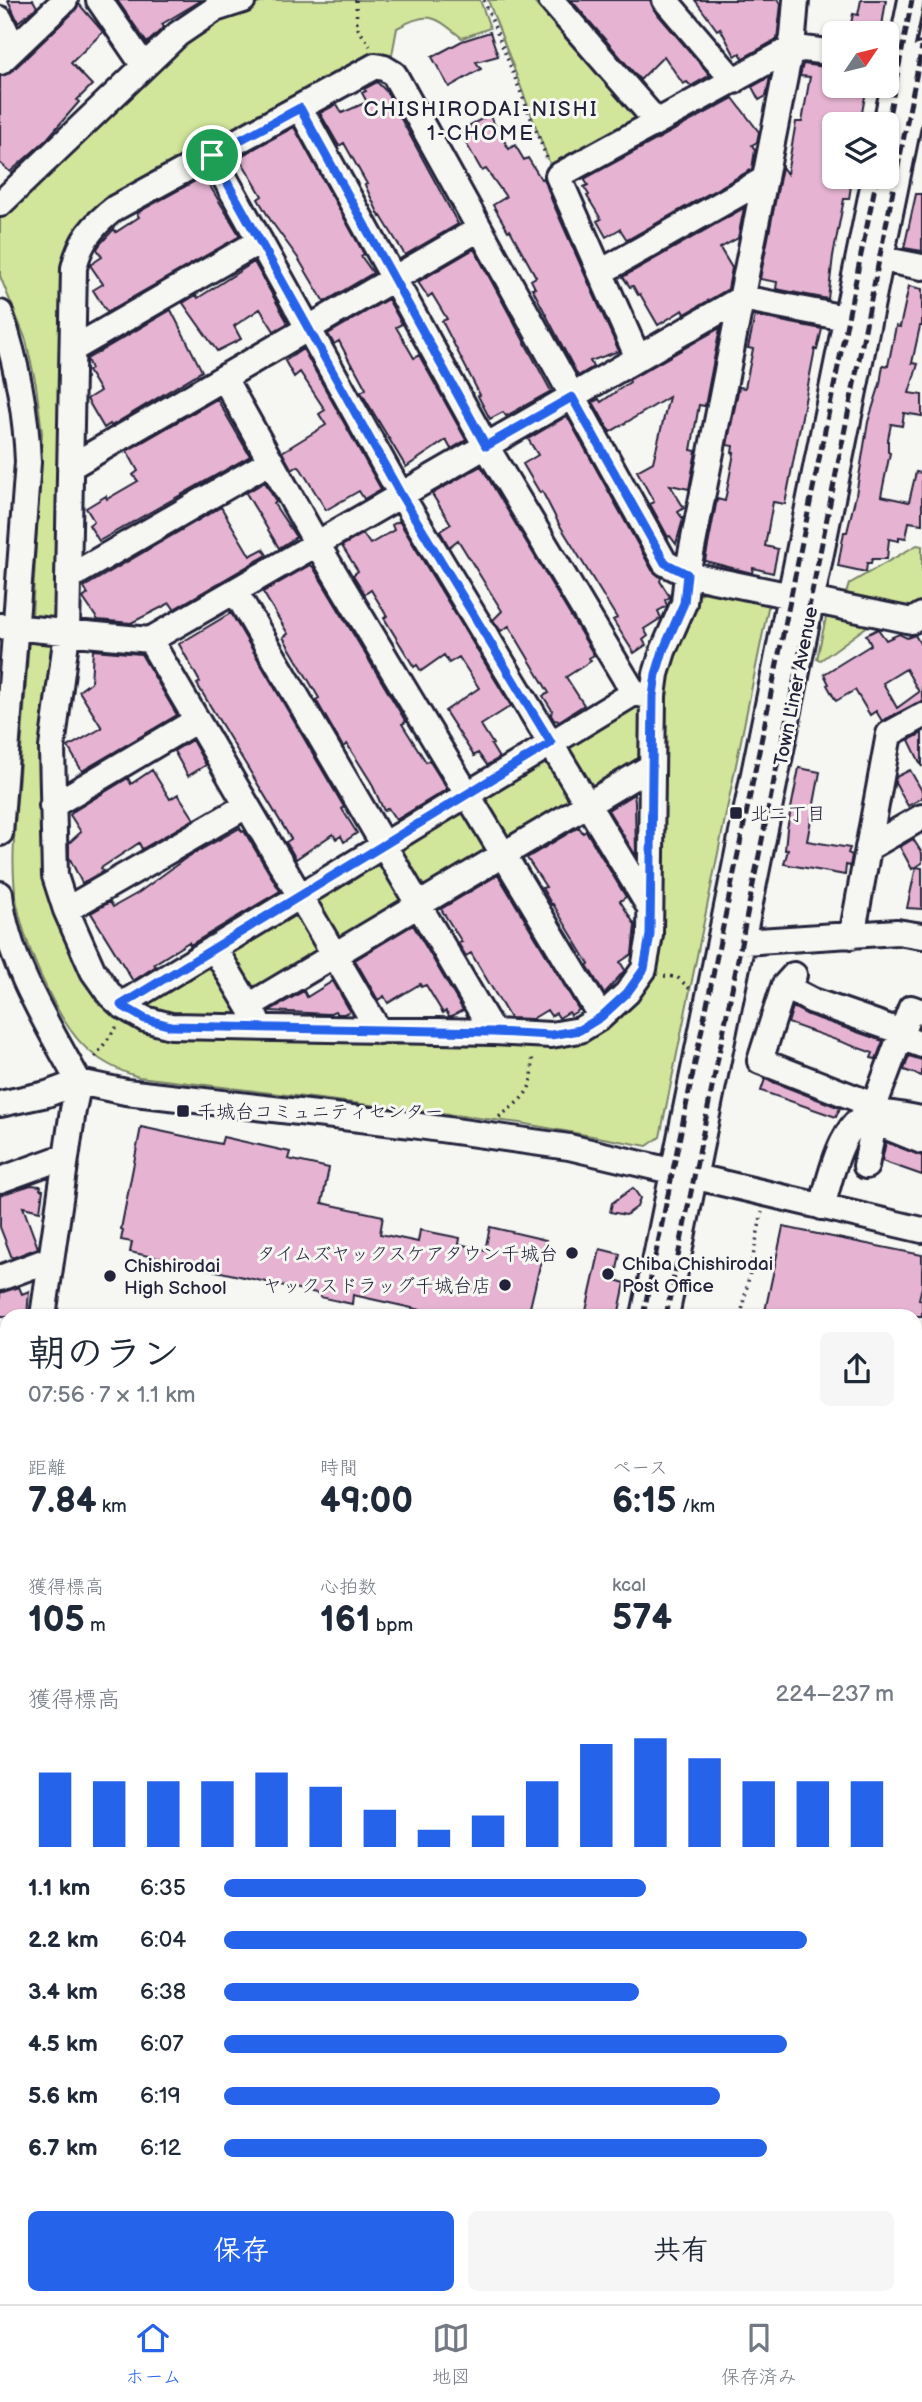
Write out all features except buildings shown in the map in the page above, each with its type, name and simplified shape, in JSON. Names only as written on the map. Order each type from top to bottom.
[{"type":"street","points":[[7,55],[65,0]]},
{"type":"street","points":[[99,0],[144,66]]},
{"type":"street","points":[[0,204],[178,34],[215,9],[243,0]]},
{"type":"street","points":[[551,0],[657,122]]},
{"type":"street","points":[[666,0],[734,81]]},
{"type":"street","points":[[122,1011],[214,948],[551,743],[643,695],[656,674],[684,603],[687,574],[790,51],[796,0]]},
{"type":"street","name":"Town Liner Avenue","points":[[667,1309],[686,1210],[684,1173],[801,598],[881,259],[910,62],[911,0]]},
{"type":"street","points":[[0,19],[7,55]]},
{"type":"street","points":[[638,358],[558,176],[783,52],[804,49],[822,51]]},
{"type":"street","name":"Town Liner Avenue","points":[[891,112],[910,62]]},
{"type":"street","points":[[300,108],[486,446],[643,695],[652,766],[650,935],[644,969],[627,993],[601,1017],[580,1030],[551,1035],[171,1026],[122,1011],[93,971],[65,910],[55,876],[51,806],[52,748],[67,633],[74,268],[77,252],[96,222],[115,208],[375,66],[394,74],[665,563],[687,574],[912,621],[922,615]]},
{"type":"street","points":[[212,155],[401,495],[651,909]]},
{"type":"street","points":[[601,272],[765,179]]},
{"type":"street","name":"Town Liner Avenue","points":[[645,1309],[684,1173],[743,942],[845,318],[872,189]]},
{"type":"street","points":[[70,467],[479,229]]},
{"type":"street","points":[[73,349],[260,241]]},
{"type":"street","points":[[881,259],[922,267]]},
{"type":"street","points":[[7,627],[150,640],[742,299],[845,318]]},
{"type":"street","points":[[0,313],[20,382],[27,434],[26,498],[7,627],[0,833]]},
{"type":"street","points":[[224,378],[317,544],[601,1017]]},
{"type":"street","points":[[68,578],[271,461]]},
{"type":"street","points":[[235,591],[493,1032]]},
{"type":"street","points":[[150,640],[379,1031]]},
{"type":"street","points":[[852,936],[890,734],[922,716]]},
{"type":"street","points":[[51,806],[197,720]]},
{"type":"street","points":[[249,1006],[652,766]]},
{"type":"street","points":[[65,910],[246,806]]},
{"type":"street","points":[[868,848],[922,817]]},
{"type":"street","points":[[0,894],[1,908],[12,946],[79,1082],[44,1309]]},
{"type":"street","points":[[743,942],[897,932],[922,936]]},
{"type":"street","points":[[214,948],[263,1029]]},
{"type":"street","points":[[908,1038],[813,1001],[789,981],[760,1061],[854,1096],[868,1103],[875,1115],[922,1141]]},
{"type":"street","points":[[866,1167],[875,1115],[908,1038],[911,1008],[922,1012]]},
{"type":"street","points":[[0,1104],[47,1094],[79,1082],[126,1092],[412,1125],[569,1147],[922,1230]]},
{"type":"street","points":[[822,1207],[842,1141],[863,1118],[875,1115],[922,1119]]},
{"type":"street","points":[[0,1180],[66,1156]]},
{"type":"street","points":[[0,1278],[51,1259]]},
{"type":"street","points":[[0,1629],[0,1636]]},
{"type":"path","points":[[356,0],[357,27],[372,48],[375,66]]},
{"type":"path","points":[[484,0],[552,172],[558,176]]},
{"type":"path","points":[[659,975],[677,977],[691,989]]},
{"type":"path","points":[[95,1057],[122,1011]]},
{"type":"path","points":[[495,1120],[527,1094],[532,1084],[532,1044]]},
{"type":"path","points":[[742,1309],[762,1212]]},
{"type":"green space","points":[[268,0],[480,0],[490,28],[462,38],[438,20],[425,17],[408,22],[397,28],[392,55],[379,56],[88,216],[59,610],[54,617],[32,617],[42,433],[36,385],[26,340],[0,276],[0,218],[177,49],[228,15]]},
{"type":"green space","points":[[488,0],[532,0],[636,118],[635,125],[553,172]]},
{"type":"green space","points":[[917,545],[922,546],[922,606],[909,613],[844,600],[849,584]]},
{"type":"green space","points":[[707,591],[769,603],[660,1137],[647,1146],[520,1123],[139,1077],[94,1055],[82,1045],[64,1020],[29,948],[15,890],[13,861],[29,639],[49,640],[54,648],[40,775],[43,876],[129,1022],[554,1044],[636,1000],[664,684],[674,650],[700,594]]},
{"type":"green space","points":[[827,613],[873,622],[821,660],[817,659]]},
{"type":"green space","points":[[640,700],[640,768],[589,799],[563,744]]},
{"type":"green space","points":[[545,756],[579,805],[505,850],[479,794]]},
{"type":"green space","points":[[462,806],[495,853],[421,898],[395,844]]},
{"type":"green space","points":[[376,856],[410,905],[335,952],[312,895]]},
{"type":"green space","points":[[294,905],[325,956],[250,1002],[226,947]]},
{"type":"green space","points":[[207,959],[244,1014],[241,1020],[193,1019],[140,1009],[143,999]]},
{"type":"railway","points":[[890,112],[912,0]]},
{"type":"railway","points":[[667,1309],[922,47]]},
{"type":"railway","points":[[644,1309],[875,189]]},
{"type":"place","name":"北二丁目","points":[[736,813]]},
{"type":"place","name":"千城台コミュニティセンター","points":[[183,1111]]},
{"type":"place","name":"タイムズヤックスケアタウン千城台","points":[[572,1253]]},
{"type":"place","name":"Chiba Chishirodai Post Office","points":[[608,1274]]},
{"type":"place","name":"Chishirodai High School","points":[[110,1276]]},
{"type":"place","name":"ヤックスドラッグ千城台店","points":[[505,1285]]},
{"type":"district","name":"CHISHIRODAI-NISHI 1-CHOME","points":[[481,121]]},
{"type":"route","points":[[300,108],[486,446],[572,397],[665,563],[687,574],[684,603],[663,651],[653,696],[650,935],[644,969],[627,993],[601,1017],[580,1030],[551,1035],[171,1026],[145,1019],[121,1005],[551,743],[401,495],[212,155],[300,108]]}]
